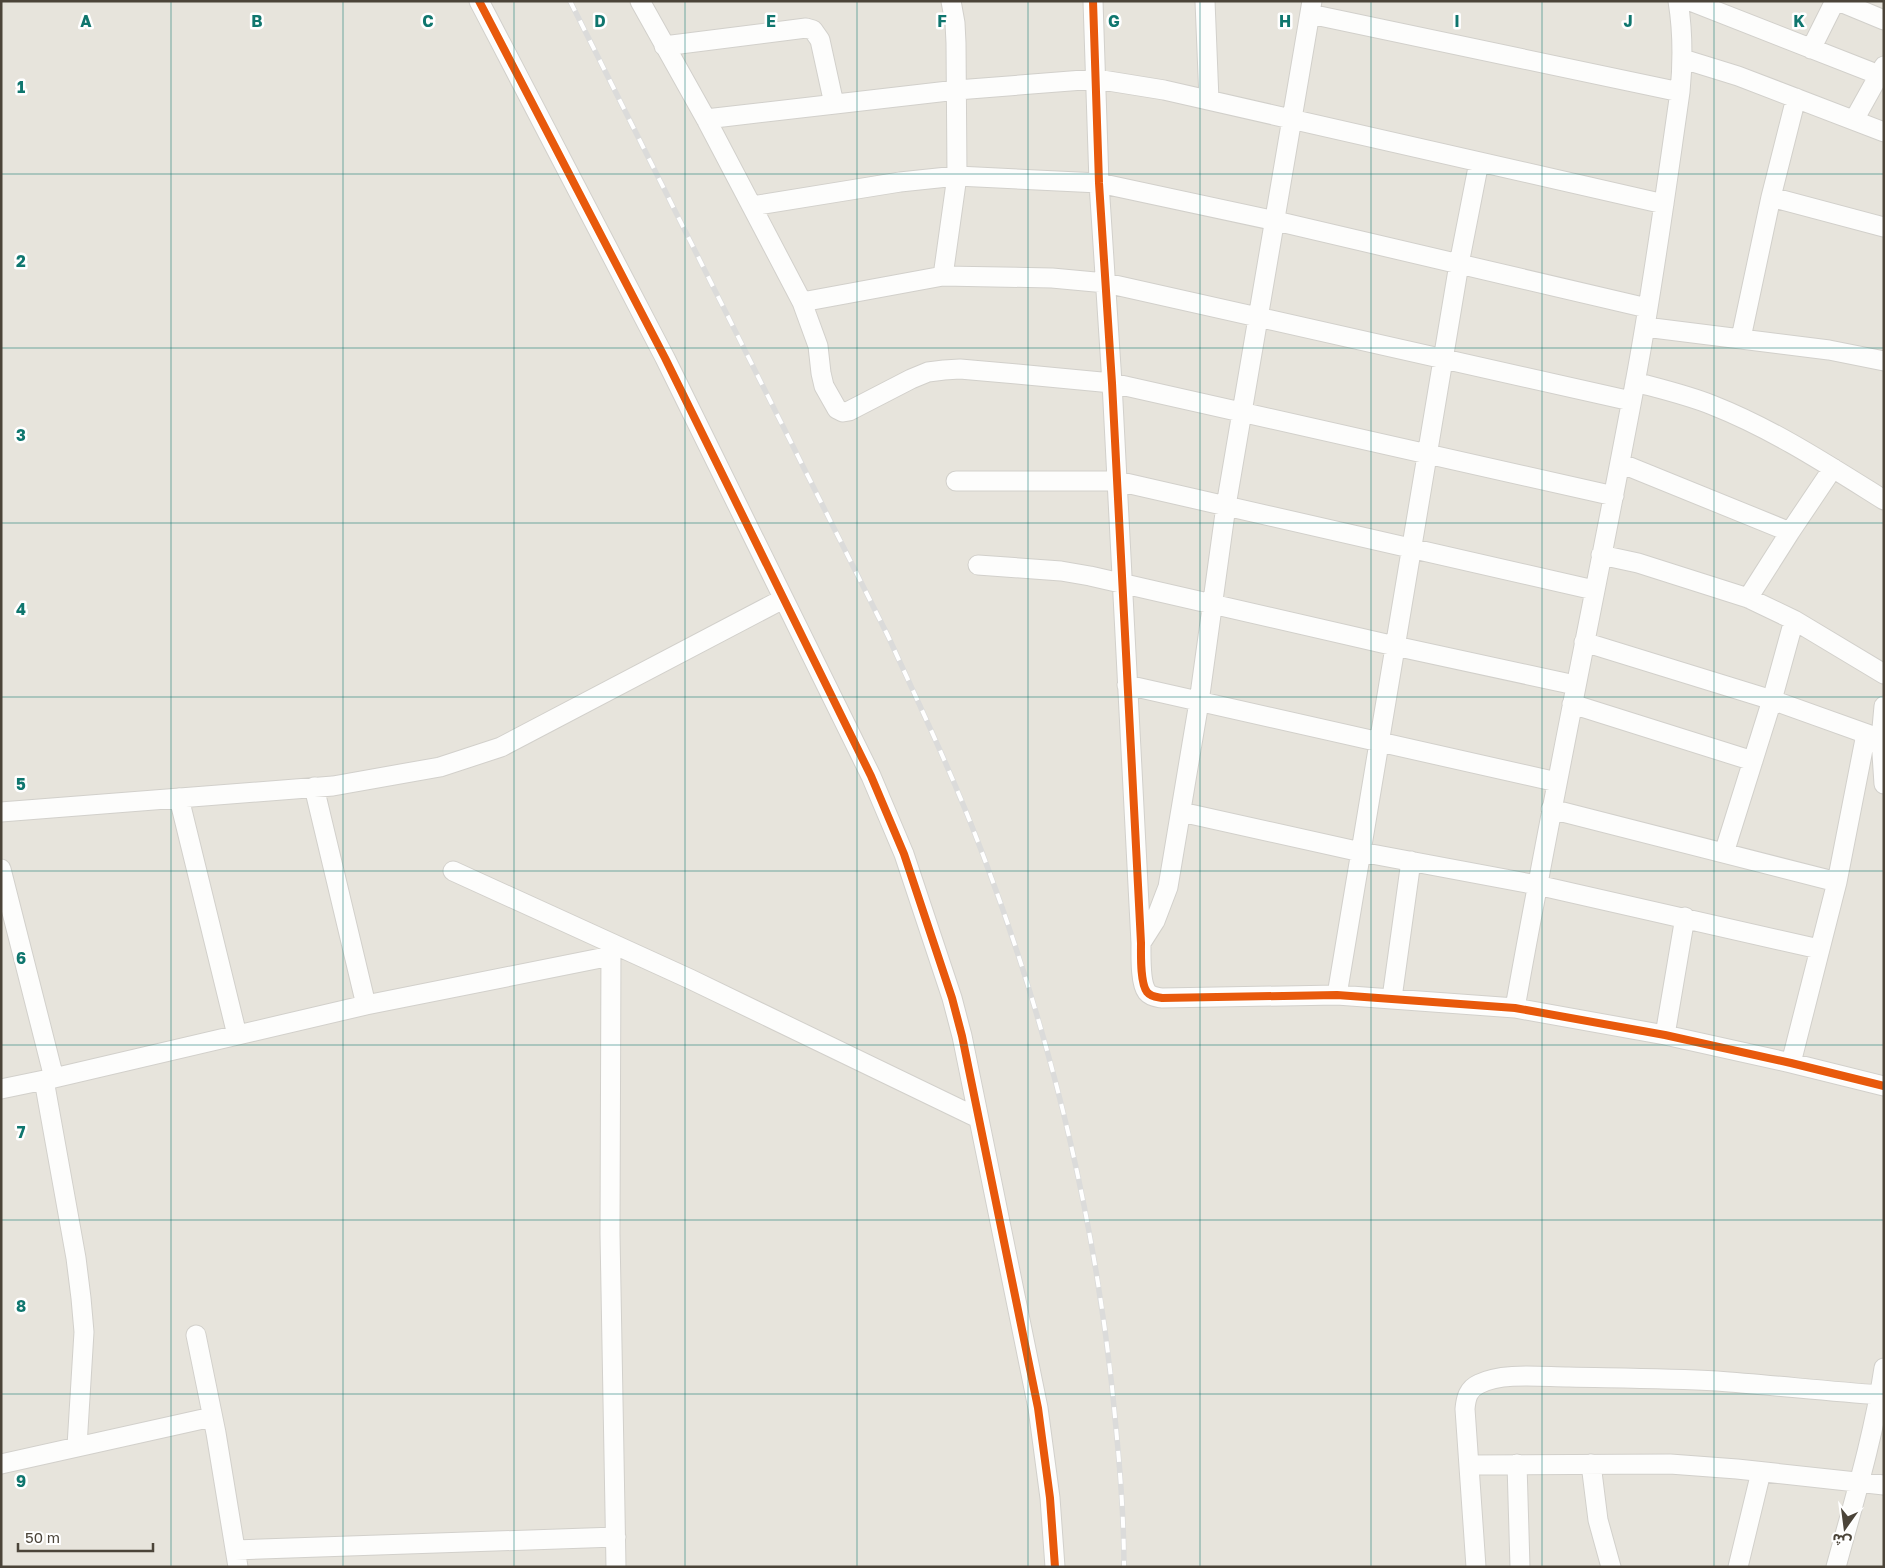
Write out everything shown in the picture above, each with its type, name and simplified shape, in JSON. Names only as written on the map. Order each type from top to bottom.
[{"type":"street","points":[[478,1],[665,358],[871,776],[904,854],[952,998],[962,1036],[1038,1408],[1050,1498],[1055,1567]]},
{"type":"street","points":[[640,1],[706,119],[802,302],[818,346],[824,386],[837,410],[849,411],[911,378],[928,372],[944,370],[960,369],[1112,383],[1614,496]]},
{"type":"street","points":[[943,276],[957,176],[955,23],[951,1]]},
{"type":"street","points":[[1092,1],[1098,183],[1112,383],[1140,943],[1144,982],[1147,992],[1162,998],[1337,995],[1515,1008],[1665,1035],[1791,1062],[1884,1086]]},
{"type":"street","points":[[1205,1],[1209,100]]},
{"type":"street","points":[[1515,1008],[1551,809],[1614,496],[1645,327],[1680,92],[1683,59],[1682,26],[1678,1]]},
{"type":"street","points":[[1690,1],[1811,48],[1882,72],[1854,120]]},
{"type":"street","points":[[1811,48],[1837,1],[1884,20]]},
{"type":"street","points":[[1140,943],[1156,921],[1168,887],[1199,702],[1226,506],[1311,8],[1680,92]]},
{"type":"street","points":[[664,46],[806,28],[818,34],[834,104]]},
{"type":"street","points":[[1683,59],[1738,76],[1884,132]]},
{"type":"street","points":[[706,119],[957,90],[1096,79],[1164,90],[1664,204]]},
{"type":"street","points":[[1741,338],[1771,197],[1796,98]]},
{"type":"street","points":[[1337,995],[1443,360],[1479,162]]},
{"type":"street","points":[[752,206],[900,182],[957,176],[1098,183],[1276,221],[1647,308]]},
{"type":"street","points":[[1771,197],[1884,227]]},
{"type":"street","points":[[802,302],[943,276],[1052,278],[1106,282],[1443,360],[1711,405],[1742,418],[1791,443],[1884,500]]},
{"type":"street","points":[[1645,327],[1883,355]]},
{"type":"street","points":[[1620,462],[1790,532]]},
{"type":"street","points":[[1748,598],[1833,468]]},
{"type":"street","points":[[956,481],[1117,481],[1594,590]]},
{"type":"street","points":[[1601,555],[1638,563],[1748,598],[1794,620],[1884,674]]},
{"type":"street","points":[[978,565],[1060,572],[1122,583],[1575,685]]},
{"type":"street","points":[[1,812],[314,787],[370,780],[440,767],[500,747],[783,599]]},
{"type":"street","points":[[1724,853],[1772,700],[1794,620]]},
{"type":"street","points":[[1584,642],[1772,700],[1873,736]]},
{"type":"street","points":[[1127,685],[1557,782]]},
{"type":"street","points":[[1572,704],[1753,761]]},
{"type":"street","points":[[1791,1062],[1873,736],[1884,706]]},
{"type":"street","points":[[1873,736],[1884,784]]},
{"type":"street","points":[[314,787],[366,1005]]},
{"type":"street","points":[[179,798],[237,1035]]},
{"type":"street","points":[[1551,809],[1837,882]]},
{"type":"street","points":[[1181,812],[1361,852],[1537,884],[1819,949]]},
{"type":"street","points":[[1392,998],[1411,862]]},
{"type":"street","points":[[1,868],[49,1079],[76,1258],[84,1332],[77,1446]]},
{"type":"street","points":[[453,871],[611,949],[978,1118]]},
{"type":"street","points":[[1665,1035],[1685,917]]},
{"type":"street","points":[[1,1089],[611,949]]},
{"type":"street","points":[[611,949],[610,1234],[616,1567]]},
{"type":"street","points":[[196,1335],[236,1559],[616,1537]]},
{"type":"street","points":[[1836,1567],[1859,1483],[1880,1395],[1884,1368]]},
{"type":"street","points":[[1476,1567],[1465,1409],[1466,1398],[1472,1388],[1492,1379],[1518,1377],[1715,1381],[1880,1395]]},
{"type":"street","points":[[1,1464],[212,1417]]},
{"type":"street","points":[[1517,1464],[1520,1567]]},
{"type":"street","points":[[1591,1464],[1598,1520],[1611,1567]]},
{"type":"street","points":[[1469,1465],[1670,1464],[1884,1485]]},
{"type":"street","points":[[1738,1567],[1761,1472]]},
{"type":"shaded area","points":[[1,1],[1884,1],[1884,1567],[1,1567]]},
{"type":"railway","points":[[570,1],[888,636],[961,799],[1006,920],[1028,985],[1047,1051],[1080,1184],[1093,1251],[1112,1387],[1122,1500],[1124,1567]]},
{"type":"cycle path","points":[[479,1],[665,358],[871,776],[904,854],[952,998],[962,1036],[1038,1408],[1050,1498],[1055,1567]]},
{"type":"cycle path","points":[[1093,1],[1099,183],[1112,383],[1141,969],[1147,992],[1152,996],[1162,998],[1337,995],[1515,1008],[1665,1035],[1884,1086]]}]
